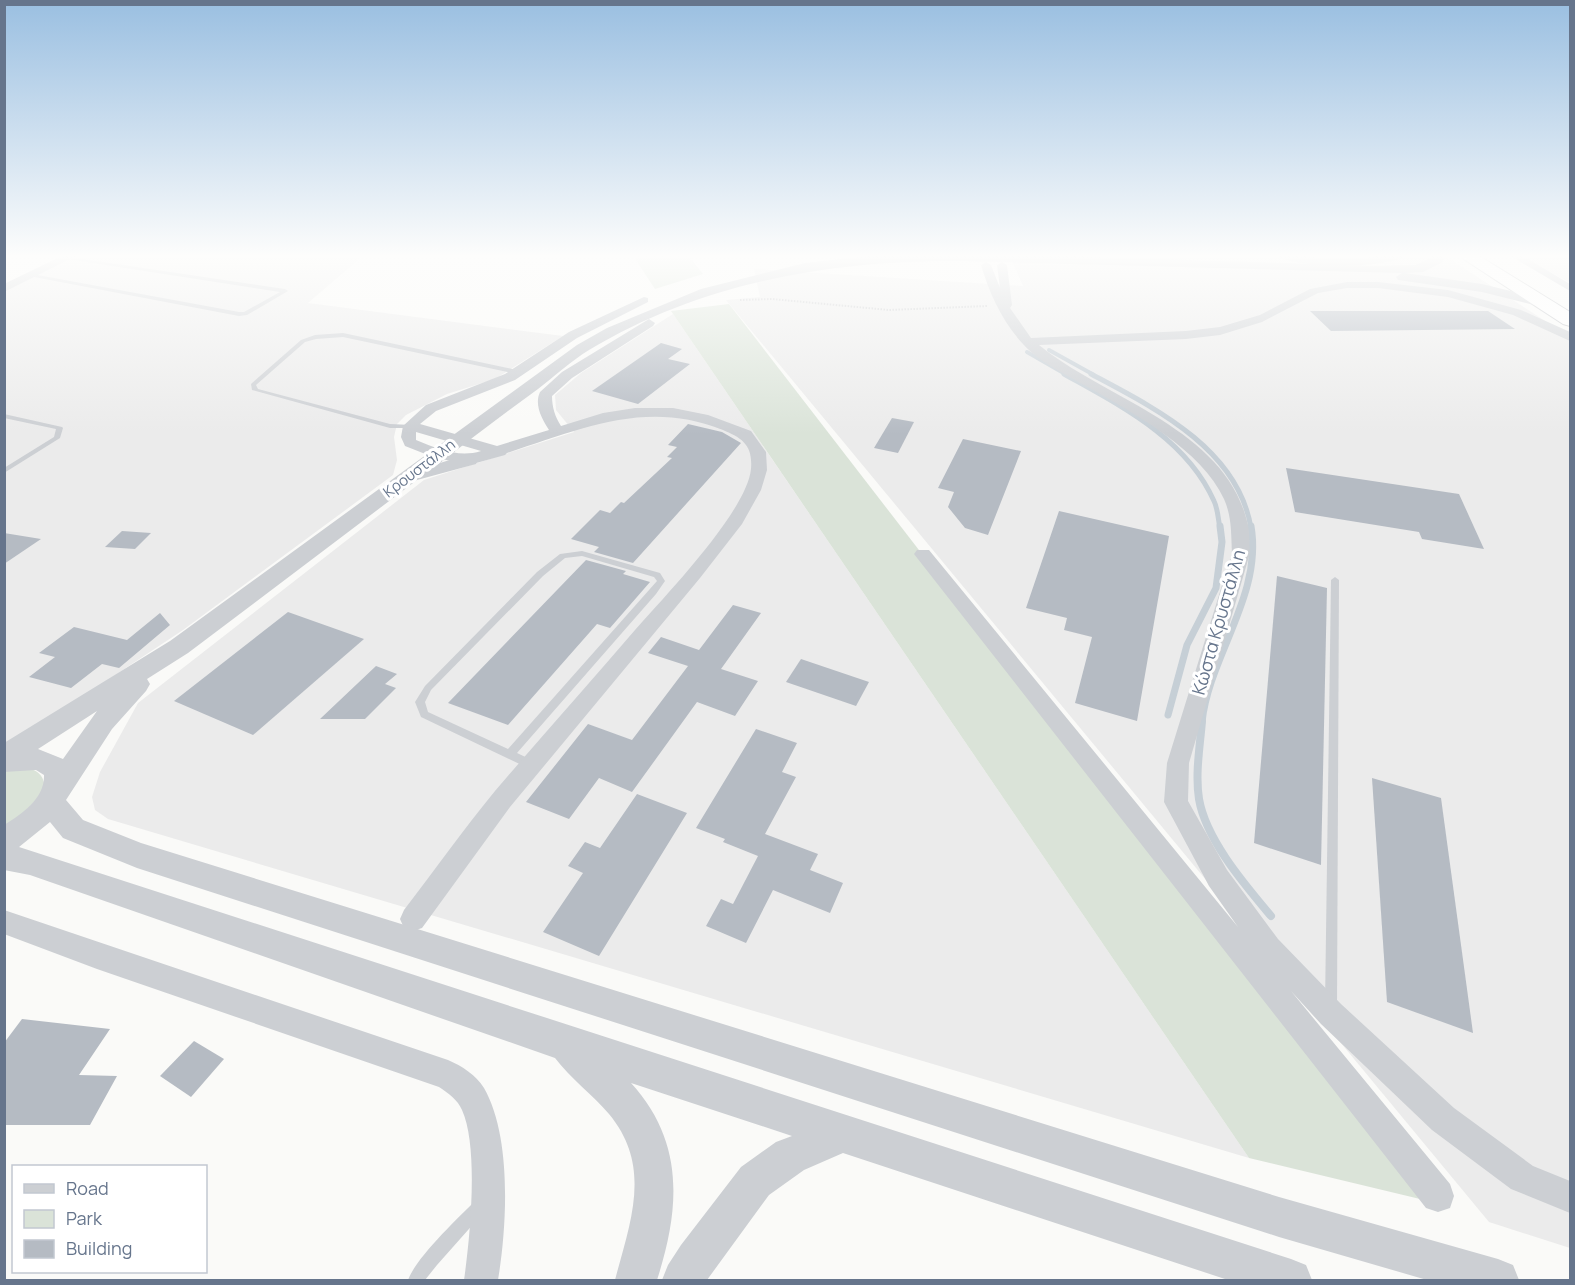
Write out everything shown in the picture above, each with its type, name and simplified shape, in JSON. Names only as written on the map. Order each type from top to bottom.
[{"type":"street","points":[[469,460],[438,453],[410,443],[408,437],[410,426],[431,408],[481,390],[517,372],[573,334],[615,314]]},
{"type":"street","name":"Κρουστάλλη","points":[[4,759],[179,647],[582,348],[617,327],[648,314]]},
{"type":"street","name":"Κώστα Κρυστάλλη","points":[[1009,314],[1014,325],[1028,342],[1056,364],[1143,414],[1198,455],[1226,488],[1239,519],[1241,553],[1178,763],[1176,802],[1218,879],[1227,911]]},
{"type":"street","points":[[1028,342],[1205,334],[1271,314]]},
{"type":"street","points":[[1515,314],[1555,327],[1570,337]]},
{"type":"street","points":[[558,430],[551,423],[544,403],[545,395],[567,375],[649,323]]},
{"type":"street","points":[[405,479],[500,452],[558,430],[603,417],[635,412],[673,412],[708,419],[746,434],[758,452],[759,470],[753,490],[729,529],[694,574],[502,800],[413,919]]},
{"type":"street","points":[[410,426],[500,452]]},
{"type":"street","points":[[923,554],[1227,911],[1438,1196]]},
{"type":"street","name":"Κρουστάλλη","points":[[4,840],[33,821],[52,798],[98,729],[123,697],[179,647]]},
{"type":"street","points":[[4,759],[35,758],[50,764],[56,771],[58,781],[52,798],[73,829],[137,855],[1279,1217],[1498,1281]]},
{"type":"street","points":[[4,856],[30,862],[565,1043],[1291,1281]]},
{"type":"street","points":[[1227,911],[1269,948],[1330,1014],[1443,1119],[1522,1178],[1570,1197]]},
{"type":"street","points":[[4,922],[108,960],[448,1075],[464,1086],[474,1100],[485,1134],[485,1257],[481,1281]]},
{"type":"street","points":[[565,1043],[622,1101],[645,1136],[655,1172],[650,1240],[636,1281]]},
{"type":"street","points":[[683,1281],[755,1181],[789,1156],[843,1134]]},
{"type":"lane","points":[[410,426],[390,426],[255,390],[253,385],[303,341],[331,335],[344,335],[517,372]]},
{"type":"lane","points":[[4,416],[60,428],[57,438],[4,471]]},
{"type":"lane","points":[[510,754],[653,592],[661,581],[657,575],[582,553],[563,556],[540,574],[428,688],[420,702],[424,714],[532,765]]},
{"type":"lane","points":[[1330,1014],[1335,579]]},
{"type":"lane","points":[[416,1281],[431,1259],[486,1198]]},
{"type":"shaded area","points":[[4,314],[393,314],[563,336],[495,379],[447,394],[406,415],[397,424],[394,437],[397,460],[393,475],[183,630],[55,715],[5,745]]},
{"type":"shaded area","points":[[673,314],[1249,1158],[108,819],[95,810],[92,797],[100,772],[138,703],[424,480],[574,432],[556,410],[555,395],[581,373]]},
{"type":"shaded area","points":[[738,314],[1534,314],[1570,337],[1570,1248],[1489,1222]]},
{"type":"green space","points":[[673,314],[737,314],[1420,1199],[1249,1158]]},
{"type":"green space","points":[[25,767],[40,774],[45,790],[4,834],[4,768]]},
{"type":"building","points":[[1313,314],[1492,314],[1515,329],[1331,331]]},
{"type":"building","points":[[661,343],[682,349],[668,359],[690,364],[638,404],[592,391]]},
{"type":"building","points":[[892,418],[914,422],[898,453],[874,448]]},
{"type":"building","points":[[688,424],[722,432],[741,443],[633,563],[594,552],[599,547],[571,539],[600,510],[610,513],[621,502],[624,503],[672,458],[667,457],[677,447],[668,445]]},
{"type":"building","points":[[963,439],[1021,451],[988,535],[965,528],[948,507],[954,492],[938,488]]},
{"type":"building","points":[[1286,468],[1459,494],[1484,549],[1422,539],[1419,532],[1295,512]]},
{"type":"building","points":[[1059,511],[1169,536],[1137,721],[1075,703],[1092,637],[1064,630],[1067,618],[1026,608]]},
{"type":"building","points":[[122,531],[151,533],[135,549],[105,547]]},
{"type":"building","points":[[4,533],[41,539],[4,564]]},
{"type":"building","points":[[586,560],[626,571],[623,574],[650,582],[610,628],[597,624],[508,725],[448,703]]},
{"type":"building","points":[[1277,576],[1327,588],[1321,865],[1254,843]]},
{"type":"building","points":[[733,605],[761,613],[721,669],[758,681],[735,716],[697,702],[632,792],[599,778],[569,819],[526,802],[588,724],[632,740],[688,666],[648,653],[661,637],[699,650]]},
{"type":"building","points":[[288,612],[364,639],[253,735],[174,701]]},
{"type":"building","points":[[160,613],[170,625],[119,668],[102,664],[71,688],[29,677],[55,657],[39,653],[74,627],[127,640]]},
{"type":"building","points":[[801,659],[869,682],[856,706],[786,682]]},
{"type":"building","points":[[376,666],[397,674],[385,684],[396,688],[365,719],[320,719]]},
{"type":"building","points":[[756,729],[797,743],[782,772],[796,777],[765,834],[818,854],[810,870],[843,883],[830,913],[773,890],[746,943],[706,926],[721,899],[733,904],[758,856],[723,842],[725,839],[696,828]]},
{"type":"building","points":[[1372,778],[1441,798],[1473,1033],[1387,1002]]},
{"type":"building","points":[[637,794],[687,813],[599,956],[543,932],[583,873],[568,866],[585,842],[600,848]]},
{"type":"building","points":[[22,1019],[110,1029],[79,1075],[117,1076],[90,1125],[4,1125],[4,1043]]},
{"type":"building","points":[[194,1041],[224,1059],[191,1097],[160,1076]]},
{"type":"waterway","points":[[1049,350],[1094,375]]},
{"type":"waterway","points":[[1027,352],[1067,375]]},
{"type":"waterway","points":[[1064,374],[1108,398],[1150,426],[1187,459],[1202,479],[1215,504],[1220,528]]},
{"type":"waterway","points":[[1091,374],[1166,417],[1212,454],[1230,475],[1243,500],[1251,528]]},
{"type":"waterway","points":[[1168,715],[1187,645],[1216,588],[1222,542],[1220,526]]},
{"type":"waterway","points":[[1202,722],[1214,673],[1243,601],[1253,552],[1251,526]]},
{"type":"waterway","points":[[1202,721],[1198,780],[1203,815],[1228,861],[1271,916]]}]
